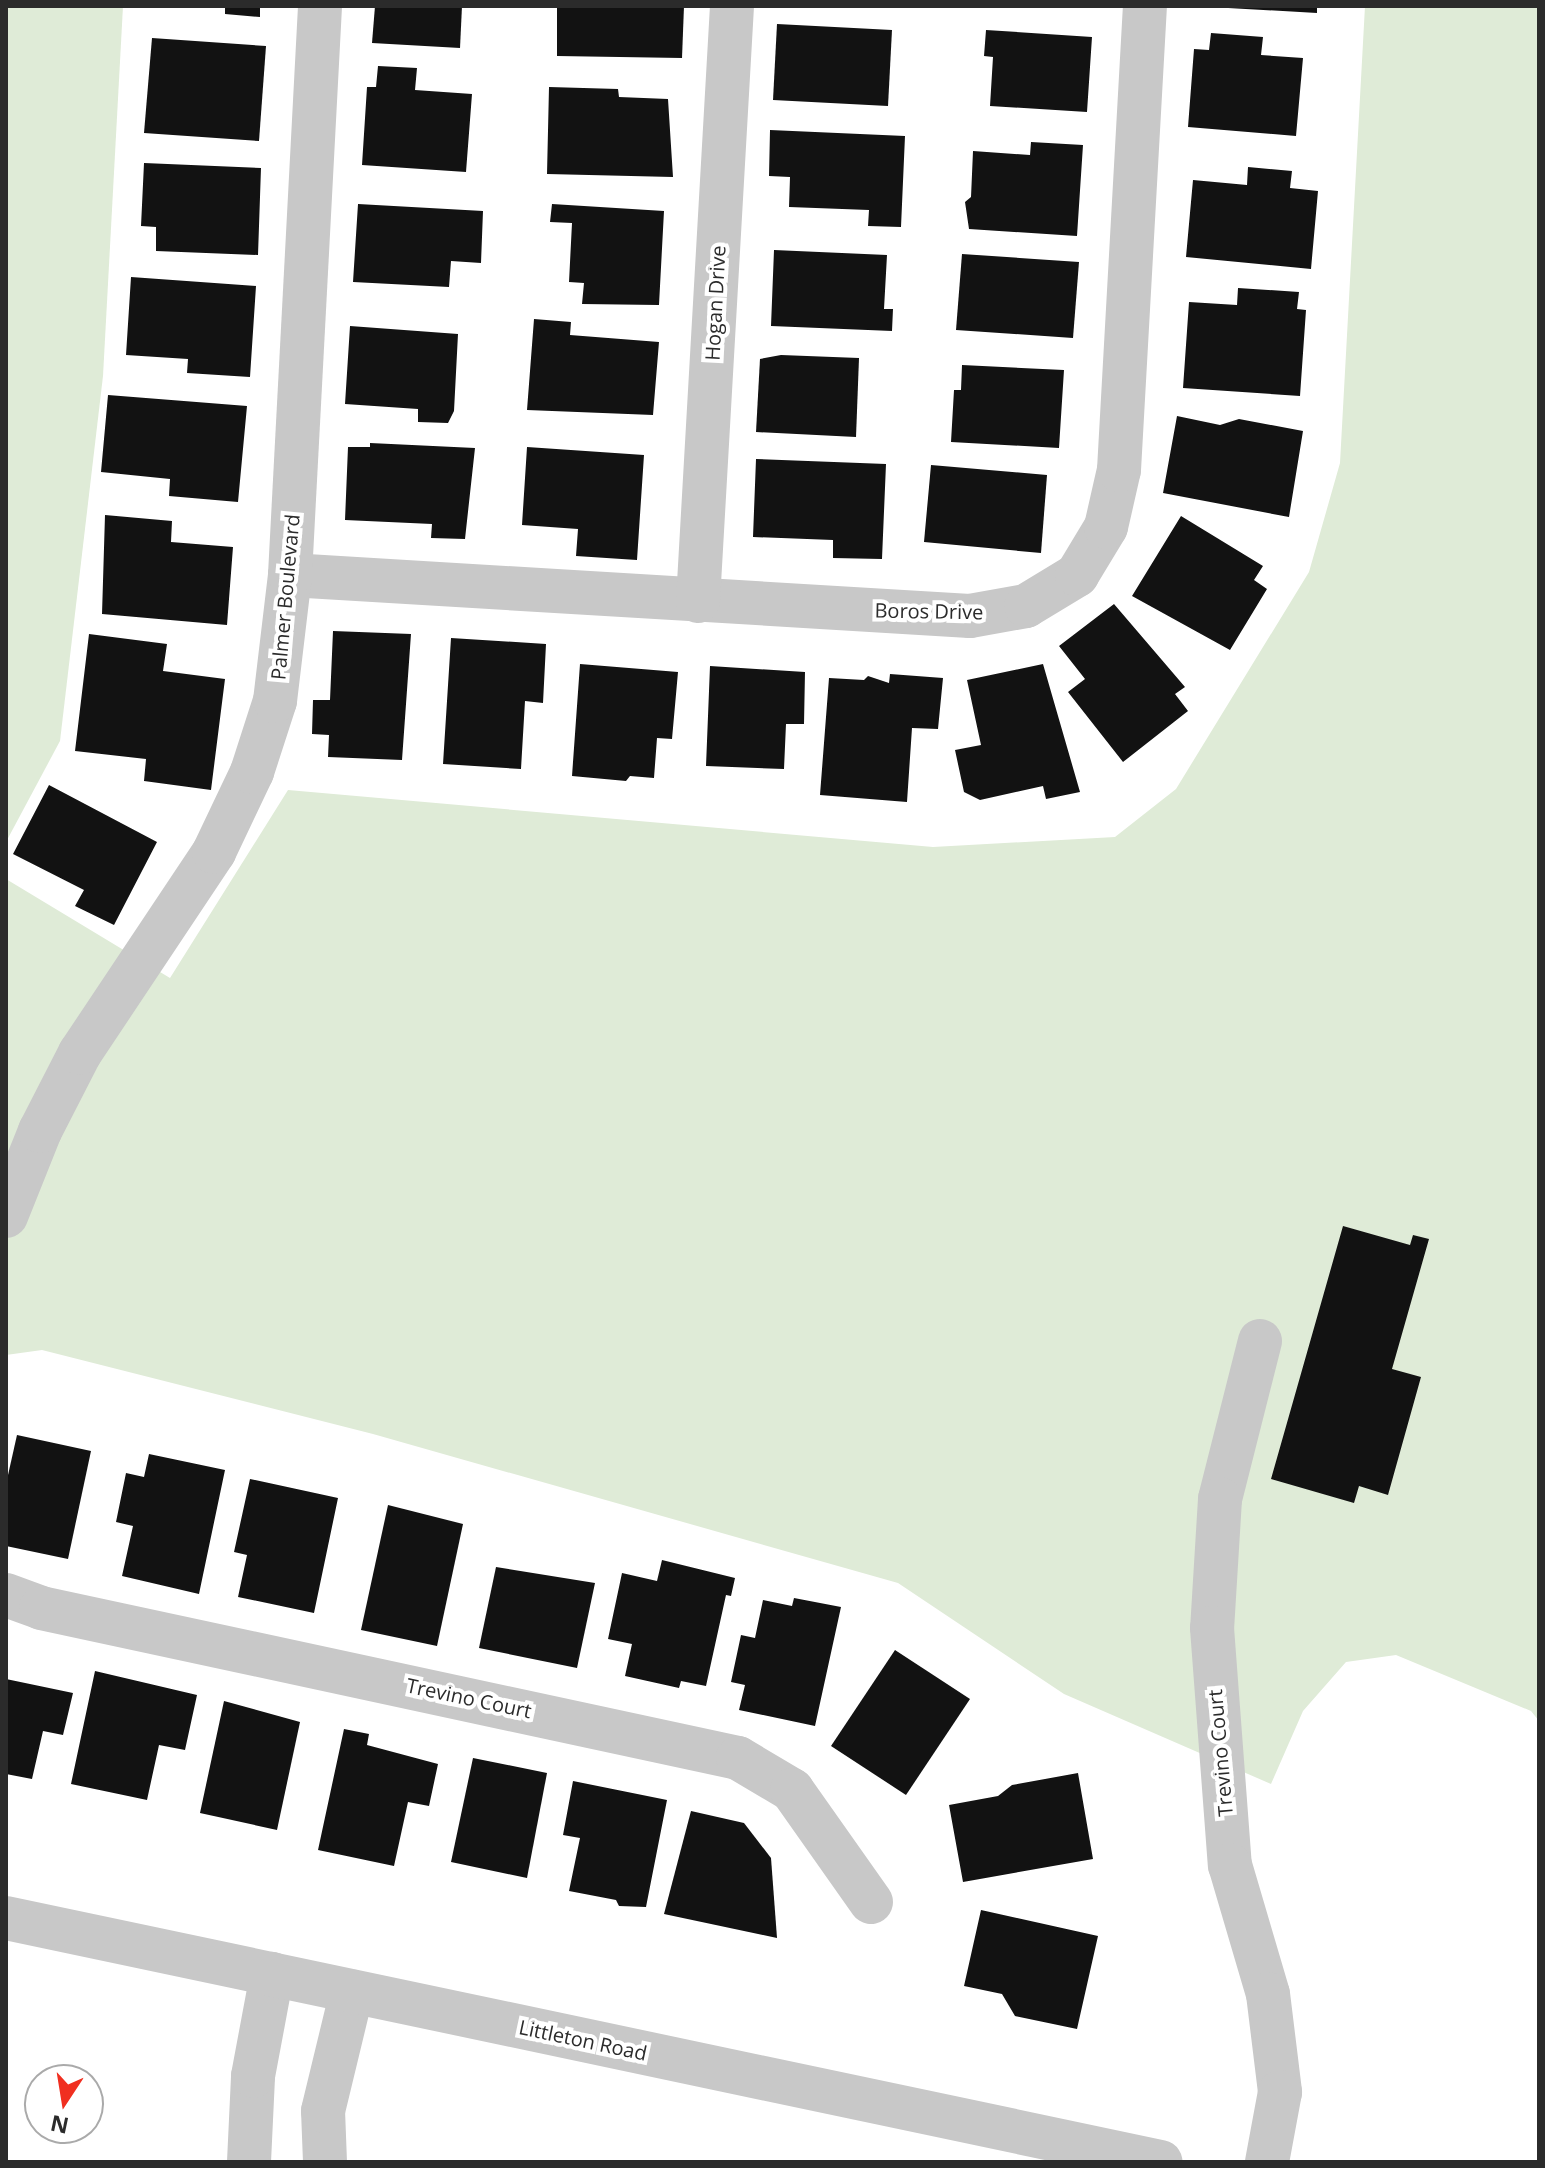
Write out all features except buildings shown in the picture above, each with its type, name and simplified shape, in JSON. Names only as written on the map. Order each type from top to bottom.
[{"type":"street","name":"Palmer Boulevard","points":[[6,1216],[40,1131],[80,1053],[214,852],[252,772],[275,701],[290,575],[320,6]]},
{"type":"street","name":"Hogan Drive","points":[[698,601],[732,6]]},
{"type":"street","name":"Boros Drive","points":[[290,575],[970,616],[1026,606],[1077,575],[1106,527],[1119,470],[1145,6]]},
{"type":"street","name":"Trevino Court","points":[[1260,1341],[1220,1499],[1212,1628],[1230,1865],[1268,1994],[1280,2092],[1267,2162]]},
{"type":"street","name":"Trevino Court","points":[[6,1595],[41,1608],[738,1758],[792,1790],[871,1902]]},
{"type":"street","name":"Littleton Road","points":[[6,1918],[1161,2162]]},
{"type":"street","points":[[249,2162],[253,2076],[272,1974]]},
{"type":"street","points":[[325,2162],[323,2111],[352,1991]]},
{"type":"green space","points":[[6,6],[123,6],[103,376],[60,741],[6,842]]},
{"type":"green space","points":[[1365,6],[1539,6],[1539,1721],[1531,1711],[1396,1655],[1346,1662],[1303,1711],[1271,1784],[1064,1694],[898,1583],[373,1434],[42,1350],[6,1355],[6,879],[170,978],[288,790],[933,847],[1115,837],[1176,789],[1309,572],[1340,463]]}]
